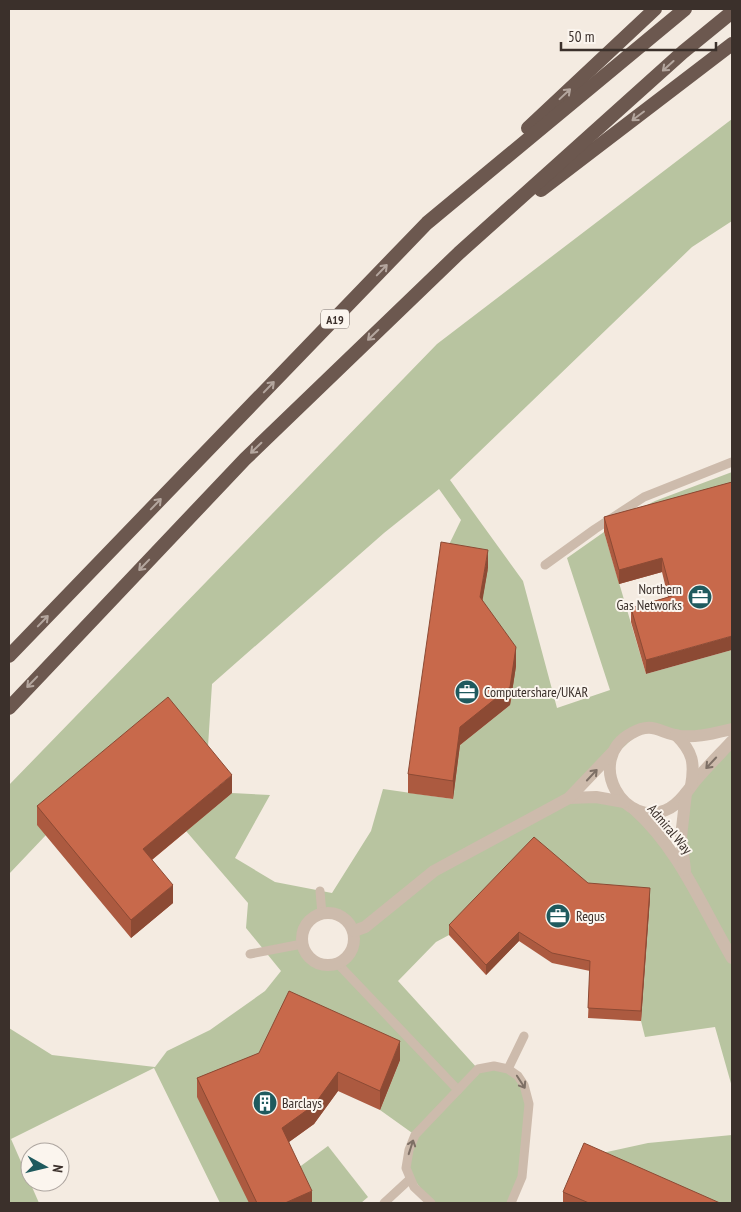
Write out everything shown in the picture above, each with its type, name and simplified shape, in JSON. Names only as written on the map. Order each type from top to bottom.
[{"type":"highway","points":[[427,223],[655,9]]},
{"type":"highway","name":"A19","points":[[9,656],[427,223],[685,9]]},
{"type":"highway","points":[[9,708],[245,459],[459,253],[683,52],[732,12]]},
{"type":"highway","points":[[459,253],[732,44]]},
{"type":"street","points":[[354,931],[365,927],[434,871],[569,798],[614,751],[621,741],[631,733],[644,728],[657,728],[676,735],[706,735],[732,729]]},
{"type":"street","points":[[676,735],[686,745],[692,759],[694,771],[688,790]]},
{"type":"street","points":[[569,798],[596,797],[627,804],[638,810],[652,812],[668,809],[681,800],[732,741]]},
{"type":"street","points":[[614,751],[610,764],[610,777],[615,791],[627,804]]},
{"type":"street","name":"Admiral Way","points":[[686,873],[681,837],[688,790]]},
{"type":"street","name":"Admiral Way","points":[[627,804],[646,820],[686,873],[732,958]]},
{"type":"street","points":[[322,914],[338,914],[346,919],[354,931],[355,944],[352,952],[343,962],[338,964],[325,966],[314,962],[307,956],[302,944],[302,932],[307,924],[313,917],[322,914]]},
{"type":"lane","points":[[545,565],[644,497],[732,462]]},
{"type":"lane","points":[[320,891],[322,914]]},
{"type":"lane","points":[[250,954],[302,944]]},
{"type":"lane","points":[[338,964],[458,1090]]},
{"type":"lane","points":[[508,1069],[524,1036]]},
{"type":"lane","points":[[431,1203],[414,1186],[406,1168],[409,1150],[415,1135],[478,1069],[494,1066],[508,1069],[518,1076],[524,1085],[529,1104],[522,1177],[511,1203]]},
{"type":"lane","points":[[384,1203],[410,1179]]},
{"type":"green space","points":[[732,119],[732,221],[692,247],[450,480],[523,581],[557,708],[610,690],[567,558],[631,513],[655,501],[732,472],[732,496],[604,532],[646,674],[732,650],[732,729],[706,735],[644,728],[569,798],[624,802],[685,871],[686,793],[732,741],[732,1087],[715,1027],[645,1037],[641,1021],[650,898],[449,935],[436,942],[398,981],[478,1069],[494,1066],[518,1076],[529,1104],[522,1177],[511,1203],[431,1203],[406,1168],[415,1135],[380,1110],[400,1060],[289,1009],[249,1203],[220,1203],[154,1068],[11,1139],[20,1160],[20,1192],[34,1192],[39,1203],[9,1203],[9,1028],[52,1055],[155,1067],[167,1051],[210,1030],[265,991],[281,971],[246,928],[248,903],[186,831],[232,793],[270,795],[235,858],[275,882],[332,893],[371,831],[383,789],[453,799],[460,745],[510,705],[441,561],[461,520],[439,489],[384,533],[212,684],[207,762],[46,835],[9,874],[9,785],[437,344]],"holes":[[[329,913],[343,918],[351,926],[354,936],[353,946],[349,956],[341,963],[331,966],[318,964],[305,953],[301,940],[302,934],[311,920]]]},
{"type":"green space","points":[[732,1135],[732,1203],[687,1203],[584,1157],[648,1143]]},
{"type":"green space","points":[[328,1146],[368,1197],[361,1203],[310,1203],[294,1171]]},
{"type":"building","name":"Northern Gas Networks","points":[[732,482],[732,636],[646,660],[631,608],[672,596],[662,558],[619,570],[604,517]]},
{"type":"building","name":"Computershare/UKAR","points":[[441,542],[488,550],[480,597],[516,647],[510,687],[460,727],[453,781],[408,774]]},
{"type":"building","points":[[168,697],[232,775],[143,849],[173,885],[131,920],[37,806]]},
{"type":"building","name":"Regus","points":[[534,837],[588,883],[650,888],[641,1011],[588,1008],[590,961],[552,953],[519,932],[486,965],[449,925]]},
{"type":"building","name":"Barclays","points":[[289,991],[400,1041],[380,1091],[338,1072],[314,1105],[282,1128],[312,1191],[285,1203],[257,1203],[197,1078],[259,1053]]},
{"type":"building","points":[[584,1143],[720,1203],[589,1203],[563,1192]]},
{"type":"place","name":"Northern Gas Networks","points":[[700,597]]},
{"type":"place","name":"Computershare/UKAR","points":[[467,692]]},
{"type":"place","name":"Regus","points":[[558,916]]},
{"type":"place","name":"Barclays","points":[[265,1103]]}]
